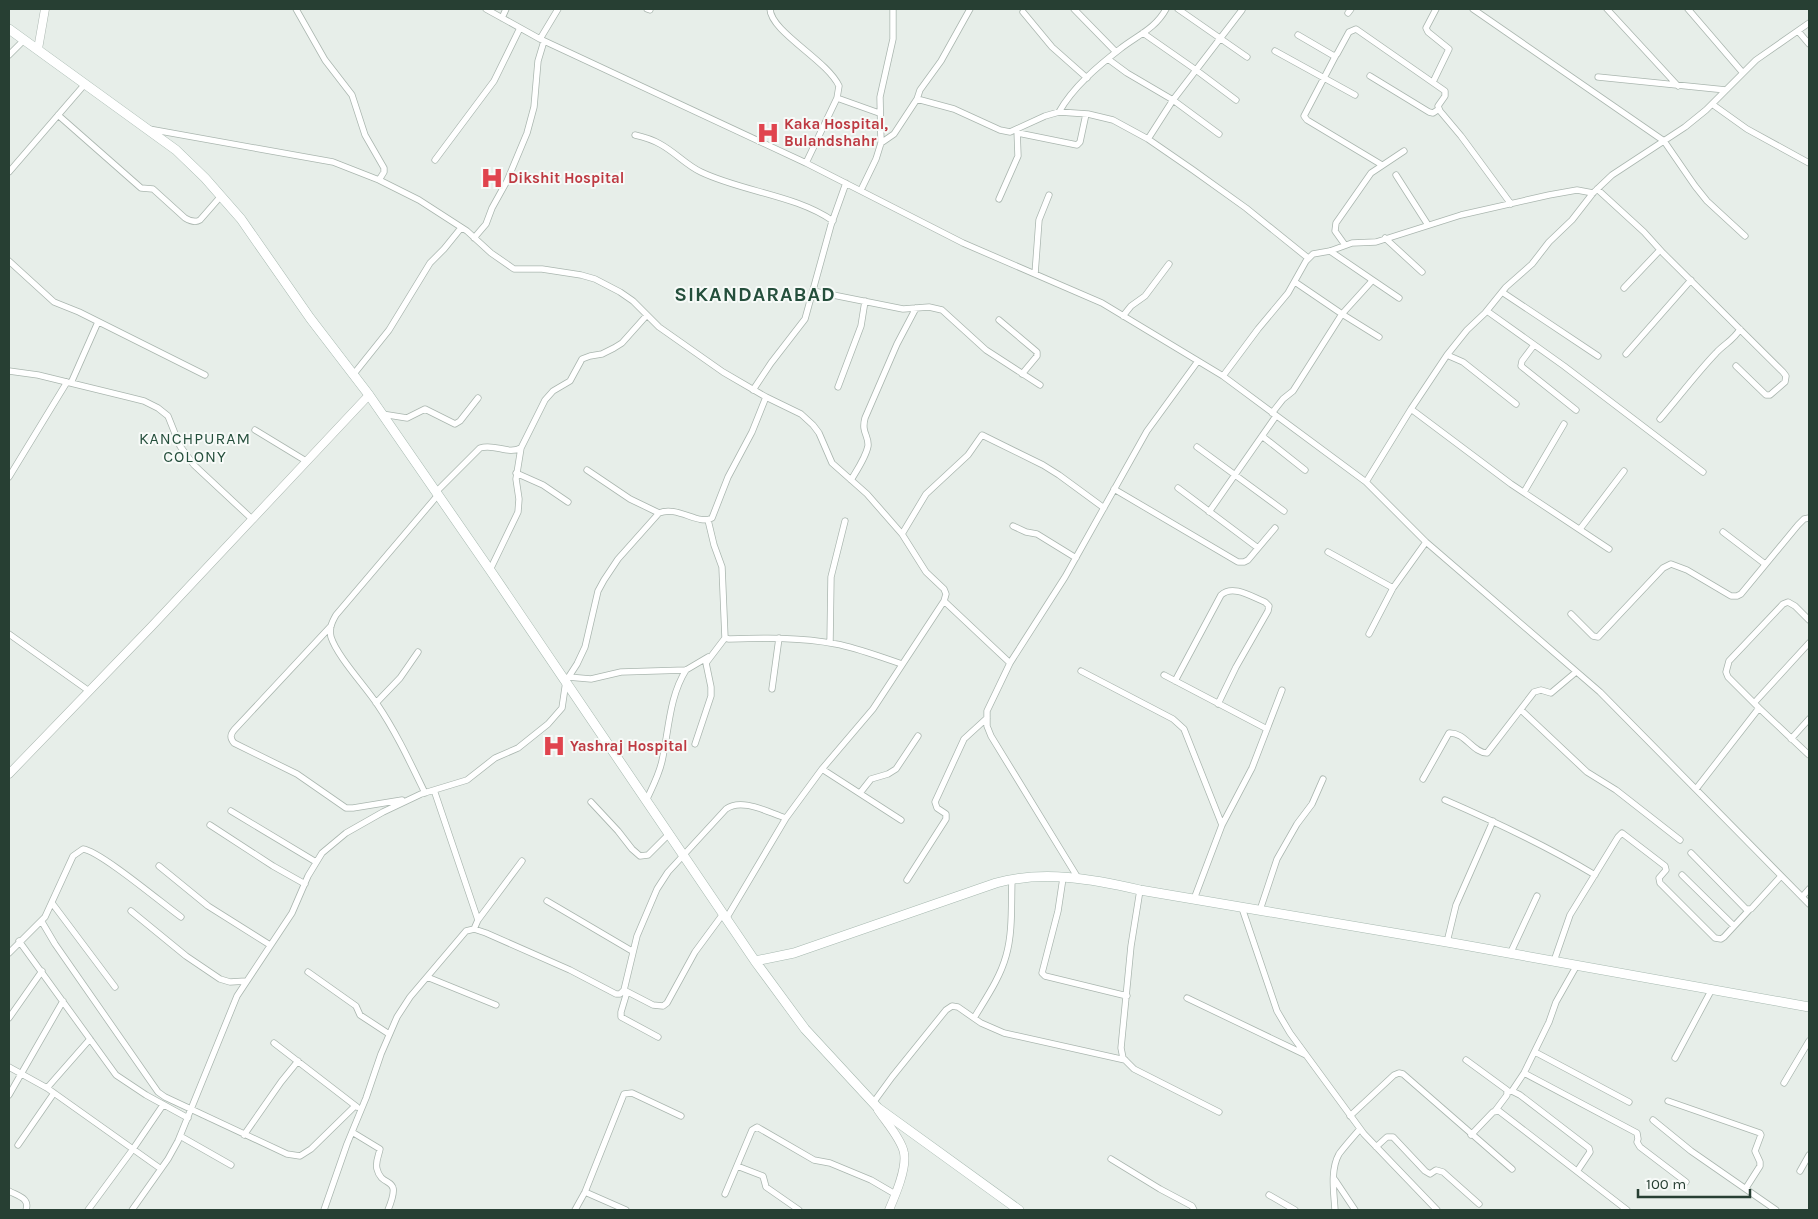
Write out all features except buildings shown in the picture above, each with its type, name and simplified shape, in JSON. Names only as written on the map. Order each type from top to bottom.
[{"type":"main road","points":[[9,29],[176,150],[205,178],[241,219],[310,318],[369,395],[567,679],[683,856],[755,961],[805,1029],[875,1106],[1019,1210]]},
{"type":"main road","points":[[755,961],[794,953],[1012,879],[1038,876],[1078,878],[1103,882],[1809,1007]]},
{"type":"street","points":[[38,49],[45,9]]},
{"type":"street","points":[[296,9],[325,60],[352,95],[365,135],[384,168],[384,172],[379,180]]},
{"type":"street","points":[[486,9],[542,40],[861,190],[963,243],[1102,303],[1223,376],[1366,482],[1426,542],[1600,692],[1809,904]]},
{"type":"street","points":[[502,18],[506,9]]},
{"type":"street","points":[[474,238],[486,224],[527,133],[534,107],[542,40],[558,9]]},
{"type":"street","points":[[770,9],[770,14],[774,19],[816,59],[837,82],[839,88],[837,98],[806,164]]},
{"type":"street","points":[[861,190],[876,159],[881,143],[879,113],[881,90],[893,39],[893,9]]},
{"type":"street","points":[[881,143],[894,134],[917,99],[920,90],[941,61],[970,9]]},
{"type":"street","points":[[1074,9],[1116,52]]},
{"type":"street","points":[[1059,112],[1065,102],[1087,78],[1116,52],[1158,22],[1166,9]]},
{"type":"street","points":[[1178,9],[1247,57]]},
{"type":"street","points":[[1433,82],[1449,49],[1426,28],[1436,9]]},
{"type":"street","points":[[1473,9],[1664,141],[1694,186],[1707,201],[1746,236]]},
{"type":"street","points":[[1607,9],[1678,86]]},
{"type":"street","points":[[1688,9],[1743,72]]},
{"type":"street","points":[[1148,139],[1173,100],[1242,10]]},
{"type":"street","points":[[1023,12],[1052,47],[1087,78]]},
{"type":"street","points":[[1366,482],[1410,409],[1447,355],[1502,292],[1532,264],[1548,242],[1572,220],[1595,191],[1612,175],[1685,127],[1756,60],[1809,24]]},
{"type":"street","points":[[435,160],[494,80],[520,28]]},
{"type":"street","points":[[1370,76],[1429,112],[1434,113],[1438,109],[1446,94],[1433,82],[1356,29],[1349,32],[1305,111],[1304,118],[1382,165]]},
{"type":"street","points":[[1798,31],[1809,44]]},
{"type":"street","points":[[1143,33],[1236,100]]},
{"type":"street","points":[[1298,35],[1332,55],[1336,55]]},
{"type":"street","points":[[9,55],[24,40]]},
{"type":"street","points":[[1275,50],[1355,95]]},
{"type":"street","points":[[1108,59],[1127,73],[1173,100],[1219,134]]},
{"type":"street","points":[[1598,77],[1726,90]]},
{"type":"street","points":[[9,172],[85,84]]},
{"type":"street","points":[[837,98],[879,113]]},
{"type":"street","points":[[917,99],[959,111],[1005,132],[1018,131],[1077,145],[1080,142],[1086,114]]},
{"type":"street","points":[[1713,102],[1747,130],[1809,163]]},
{"type":"street","points":[[1438,109],[1461,136],[1511,204]]},
{"type":"street","points":[[1018,131],[1045,116],[1059,112],[1086,114],[1112,120],[1148,139],[1246,208],[1308,258]]},
{"type":"street","points":[[58,115],[141,188],[153,189],[191,221],[200,220],[221,196]]},
{"type":"street","points":[[146,128],[333,162],[379,180],[419,200],[462,228],[491,253],[514,269],[542,269],[581,275],[595,279],[627,296],[666,332],[723,372],[766,397],[795,410],[808,419],[819,433],[832,463],[851,480],[902,534],[926,572],[946,591],[944,601],[872,709],[822,769],[786,818],[724,916],[695,952],[667,1003],[663,1006],[653,1005],[626,991]]},
{"type":"street","points":[[999,198],[1018,156],[1018,131]]},
{"type":"street","points":[[635,135],[660,144],[687,164],[702,172],[742,188],[814,209],[833,220]]},
{"type":"street","points":[[1345,245],[1335,231],[1336,223],[1367,178],[1382,165],[1404,151]]},
{"type":"street","points":[[1396,175],[1428,225]]},
{"type":"street","points":[[753,390],[771,363],[802,324],[846,183]]},
{"type":"street","points":[[1223,376],[1295,282],[1308,258],[1317,252],[1330,251],[1345,245],[1376,242],[1461,215],[1577,190],[1595,191],[1644,232],[1783,372],[1786,376],[1785,382],[1770,395],[1766,395],[1736,366]]},
{"type":"street","points":[[1035,274],[1039,220],[1049,195]]},
{"type":"street","points":[[353,375],[389,330],[430,263],[462,228]]},
{"type":"street","points":[[1385,238],[1422,272]]},
{"type":"street","points":[[1624,288],[1660,250]]},
{"type":"street","points":[[1330,251],[1400,298]]},
{"type":"street","points":[[9,261],[54,302],[205,375]]},
{"type":"street","points":[[1123,316],[1131,306],[1145,296],[1169,264]]},
{"type":"street","points":[[1209,512],[1262,436],[1283,399],[1293,391],[1342,314],[1370,284],[1370,279]]},
{"type":"street","points":[[1626,354],[1691,280]]},
{"type":"street","points":[[1295,282],[1379,337]]},
{"type":"street","points":[[813,291],[903,309],[929,307],[942,310],[986,350],[1040,385]]},
{"type":"street","points":[[1502,292],[1598,356]]},
{"type":"street","points":[[838,387],[860,331],[865,301]]},
{"type":"street","points":[[851,480],[868,448],[863,428],[865,418],[897,344],[916,308]]},
{"type":"street","points":[[1487,311],[1702,472]]},
{"type":"street","points":[[490,570],[518,512],[519,499],[516,473],[521,448],[545,400],[553,391],[570,381],[582,359],[602,354],[622,343],[647,316]]},
{"type":"street","points":[[999,320],[1037,352],[1037,356],[1022,374]]},
{"type":"street","points":[[9,477],[69,383],[98,322]]},
{"type":"street","points":[[1660,419],[1712,358],[1733,340],[1740,329]]},
{"type":"street","points":[[1534,345],[1522,361],[1521,366],[1576,410]]},
{"type":"street","points":[[1447,355],[1462,362],[1516,404]]},
{"type":"street","points":[[1078,878],[991,736],[987,718],[991,702],[1010,663],[1076,558],[1147,431],[1198,361]]},
{"type":"street","points":[[9,371],[38,375],[144,401],[164,412],[168,416],[180,446],[194,465],[252,519]]},
{"type":"street","points":[[10,769],[89,691],[369,395]]},
{"type":"street","points":[[708,520],[713,516],[728,477],[752,432],[766,397]]},
{"type":"street","points":[[382,414],[407,418],[425,409],[455,424],[460,421],[478,398]]},
{"type":"street","points":[[1410,409],[1524,492],[1609,549]]},
{"type":"street","points":[[1524,492],[1564,424]]},
{"type":"street","points":[[255,430],[306,461]]},
{"type":"street","points":[[902,534],[926,494],[968,455],[982,435],[1059,475],[1104,508]]},
{"type":"street","points":[[1262,436],[1305,470]]},
{"type":"street","points":[[409,799],[346,808],[280,764],[234,743],[231,736],[234,730],[331,626],[336,615],[437,493],[480,448],[490,446],[511,452],[521,448]]},
{"type":"street","points":[[1197,447],[1284,511]]},
{"type":"street","points":[[587,470],[630,500],[659,513],[673,511],[708,520]]},
{"type":"street","points":[[1580,529],[1624,471]]},
{"type":"street","points":[[516,473],[543,485],[568,502]]},
{"type":"street","points":[[1178,488],[1258,548]]},
{"type":"street","points":[[1114,489],[1238,562],[1244,562],[1275,528]]},
{"type":"street","points":[[132,1210],[161,1169],[180,1136],[230,1012],[246,981],[292,913],[316,862],[328,848],[346,833],[409,799],[467,780],[495,758],[518,748],[542,729],[562,708],[567,679],[585,647],[596,601],[604,580],[618,559],[659,513]]},
{"type":"street","points":[[1571,614],[1593,636],[1598,637],[1667,566],[1677,565],[1731,596],[1737,596],[1741,594],[1798,525],[1804,519],[1809,518]]},
{"type":"street","points":[[567,679],[591,679],[621,672],[686,670],[708,657],[725,638],[722,567],[708,520]]},
{"type":"street","points":[[830,643],[831,577],[844,521]]},
{"type":"street","points":[[1013,526],[1026,532],[1037,534],[1076,558]]},
{"type":"street","points":[[1723,532],[1765,564]]},
{"type":"street","points":[[1369,634],[1393,588],[1426,542]]},
{"type":"street","points":[[1328,552],[1393,588]]},
{"type":"street","points":[[1175,681],[1221,595],[1225,591],[1234,590],[1266,602],[1269,606],[1268,611],[1236,667],[1218,704]]},
{"type":"street","points":[[944,601],[1010,663]]},
{"type":"street","points":[[1809,620],[1795,606],[1788,602],[1783,604],[1729,661],[1726,672],[1728,677],[1809,755]]},
{"type":"street","points":[[331,626],[331,637],[337,649],[376,703],[405,752],[425,793]]},
{"type":"street","points":[[9,634],[89,691]]},
{"type":"street","points":[[725,638],[729,640],[779,638],[830,643],[855,648],[902,664]]},
{"type":"street","points":[[772,689],[779,638]]},
{"type":"street","points":[[1755,702],[1809,643]]},
{"type":"street","points":[[376,703],[400,678],[418,652]]},
{"type":"street","points":[[695,744],[711,696],[706,663],[708,657]]},
{"type":"street","points":[[646,801],[660,767],[676,689],[686,670]]},
{"type":"street","points":[[1081,671],[1173,719],[1184,728],[1222,826]]},
{"type":"street","points":[[1423,779],[1450,733],[1456,734],[1482,752],[1487,753],[1537,690],[1552,693],[1576,672]]},
{"type":"street","points":[[1164,675],[1267,729]]},
{"type":"street","points":[[1194,899],[1222,826],[1252,768],[1282,690]]},
{"type":"street","points":[[1696,790],[1759,708]]},
{"type":"street","points":[[1521,710],[1587,772],[1616,790],[1680,840]]},
{"type":"street","points":[[906,880],[946,819],[946,814],[937,808],[936,802],[960,745],[967,735],[987,718]]},
{"type":"street","points":[[1792,739],[1809,719]]},
{"type":"street","points":[[860,793],[871,779],[888,774],[896,769],[918,736]]},
{"type":"street","points":[[822,769],[902,820]]},
{"type":"street","points":[[1260,910],[1277,859],[1297,824],[1312,804],[1322,779]]},
{"type":"street","points":[[434,790],[478,920]]},
{"type":"street","points":[[1445,800],[1556,851],[1595,875]]},
{"type":"street","points":[[591,802],[640,856],[648,855],[669,834]]},
{"type":"street","points":[[658,1037],[621,1017],[620,1012],[626,991],[632,951],[643,919],[657,889],[665,876],[731,806],[745,805],[786,818]]},
{"type":"street","points":[[231,811],[316,862]]},
{"type":"street","points":[[1447,942],[1456,905],[1493,821]]},
{"type":"street","points":[[210,826],[305,884]]},
{"type":"street","points":[[1554,962],[1570,915],[1620,834],[1625,834],[1665,866],[1666,870],[1659,878],[1660,883],[1715,938],[1721,939],[1782,876]]},
{"type":"street","points":[[9,953],[39,923],[52,903],[73,856],[83,849],[90,851],[117,869],[181,917]]},
{"type":"street","points":[[1691,853],[1749,910]]},
{"type":"street","points":[[474,929],[478,920],[522,861]]},
{"type":"street","points":[[159,866],[208,906],[270,946]]},
{"type":"street","points":[[1682,875],[1734,926]]},
{"type":"street","points":[[1063,878],[1058,911],[1042,973],[1045,976],[1127,996]]},
{"type":"street","points":[[974,1018],[994,985],[1006,956],[1010,925],[1012,879]]},
{"type":"street","points":[[1802,897],[1809,889]]},
{"type":"street","points":[[1140,890],[1131,946],[1121,1048],[1125,1060],[1134,1069],[1219,1112]]},
{"type":"street","points":[[1510,954],[1538,896]]},
{"type":"street","points":[[547,901],[632,951]]},
{"type":"street","points":[[52,903],[115,988]]},
{"type":"street","points":[[1242,908],[1277,1011],[1290,1033],[1360,1129],[1437,1210]]},
{"type":"street","points":[[131,911],[186,956],[220,979],[230,982],[246,981]]},
{"type":"street","points":[[39,923],[114,1026],[153,1086],[165,1097],[190,1114]]},
{"type":"street","points":[[19,942],[116,1075],[163,1105],[244,1135],[287,1154],[300,1156],[311,1149],[358,1108],[367,1095],[389,1034],[402,1007],[466,931],[474,929],[504,940],[570,970],[616,994],[626,991]]},
{"type":"street","points":[[1471,1135],[1495,1111],[1524,1073],[1556,1002],[1576,965]]},
{"type":"street","points":[[9,1018],[42,972]]},
{"type":"street","points":[[308,972],[356,1006],[360,1015],[389,1034]]},
{"type":"street","points":[[427,977],[496,1005]]},
{"type":"street","points":[[1675,1058],[1712,989]]},
{"type":"street","points":[[1186,998],[1308,1056]]},
{"type":"street","points":[[9,1095],[63,1001]]},
{"type":"street","points":[[890,1210],[904,1166],[904,1153],[902,1146],[875,1106],[892,1076],[949,1007],[958,1007],[974,1018],[1004,1033],[1125,1060]]},
{"type":"street","points":[[48,1088],[90,1039]]},
{"type":"street","points":[[1784,1083],[1809,1042]]},
{"type":"street","points":[[274,1043],[358,1108]]},
{"type":"street","points":[[1535,1052],[1629,1102]]},
{"type":"street","points":[[1466,1060],[1510,1092],[1520,1095],[1590,1148],[1590,1152],[1578,1170]]},
{"type":"street","points":[[244,1135],[298,1061]]},
{"type":"street","points":[[9,1067],[48,1088],[161,1169]]},
{"type":"street","points":[[1350,1116],[1394,1075],[1399,1073],[1410,1079],[1471,1135],[1512,1169]]},
{"type":"street","points":[[1524,1073],[1633,1131],[1638,1136],[1640,1147],[1686,1182]]},
{"type":"street","points":[[18,1145],[54,1093]]},
{"type":"street","points":[[576,1210],[624,1094],[632,1093],[681,1116]]},
{"type":"street","points":[[1668,1101],[1760,1133],[1756,1151],[1760,1166],[1746,1188]]},
{"type":"street","points":[[88,1210],[163,1105]]},
{"type":"street","points":[[324,1210],[352,1132],[358,1108]]},
{"type":"street","points":[[1495,1111],[1499,1111],[1578,1170],[1627,1210]]},
{"type":"street","points":[[1653,1120],[1691,1151],[1776,1210]]},
{"type":"street","points":[[725,1194],[752,1130],[757,1127],[814,1160],[830,1163],[897,1190]]},
{"type":"street","points":[[1335,1210],[1334,1178],[1339,1155],[1360,1129]]},
{"type":"street","points":[[352,1132],[380,1149],[376,1165],[377,1170],[392,1185],[394,1190],[394,1198],[388,1210]]},
{"type":"street","points":[[180,1136],[231,1165]]},
{"type":"street","points":[[1376,1147],[1388,1137],[1392,1137],[1425,1171],[1430,1174],[1436,1170],[1443,1172],[1479,1204]]},
{"type":"street","points":[[1800,1171],[1809,1155]]},
{"type":"street","points":[[1111,1159],[1192,1206],[1194,1210]]},
{"type":"street","points":[[737,1166],[763,1176],[766,1187],[799,1210]]},
{"type":"street","points":[[1334,1178],[1355,1210]]},
{"type":"street","points":[[9,1191],[26,1200],[28,1203],[26,1210]]},
{"type":"street","points":[[585,1192],[626,1210]]},
{"type":"street","points":[[1269,1195],[1295,1210]]},
{"type":"place","name":"Kaka Hospital, Bulandshahr","points":[[768,133]]},
{"type":"place","name":"Dikshit Hospital","points":[[492,178]]},
{"type":"place","name":"Yashraj Hospital","points":[[554,746]]},
{"type":"district","name":"SIKANDARABAD","points":[[755,294]]},
{"type":"district","name":"KANCHPURAM COLONY","points":[[195,447]]}]
